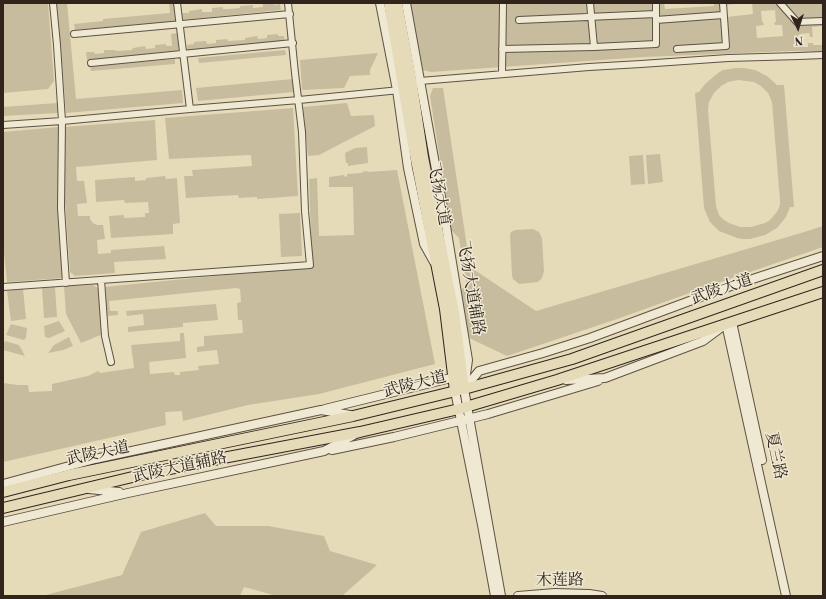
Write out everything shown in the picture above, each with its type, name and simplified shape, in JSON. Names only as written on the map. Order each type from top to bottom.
[{"type":"main road","name":"飞扬大道","points":[[389,3],[423,157],[454,313],[461,375],[459,390]]},
{"type":"main road","name":"飞扬大道","points":[[396,3],[404,41],[412,139],[445,309],[461,375]]},
{"type":"main road","name":"武陵大道","points":[[3,492],[69,475],[353,416],[459,390],[572,359],[823,270]]},
{"type":"main road","name":"武陵大道","points":[[3,508],[223,458],[360,432],[463,408],[557,380],[823,292]]},
{"type":"street","points":[[54,3],[62,121],[61,208],[66,283]]},
{"type":"street","points":[[177,3],[190,109]]},
{"type":"street","points":[[3,287],[310,265],[305,210],[302,132],[288,3]]},
{"type":"street","points":[[382,3],[392,19]]},
{"type":"street","name":"飞扬大道辅路","points":[[382,3],[408,87]]},
{"type":"street","points":[[502,74],[503,3]]},
{"type":"street","points":[[590,3],[594,47]]},
{"type":"street","points":[[502,49],[656,44],[656,3]]},
{"type":"street","points":[[677,49],[726,46],[723,3]]},
{"type":"street","points":[[780,3],[797,22],[823,21]]},
{"type":"street","points":[[404,41],[406,6]]},
{"type":"street","name":"飞扬大道辅路","points":[[406,6],[408,168],[424,244],[438,269]]},
{"type":"street","points":[[74,34],[290,14]]},
{"type":"street","points":[[519,20],[592,17],[723,15]]},
{"type":"street","points":[[91,63],[292,43]]},
{"type":"street","points":[[3,125],[299,100],[502,74],[728,58],[823,55]]},
{"type":"street","points":[[408,168],[412,139]]},
{"type":"street","points":[[321,410],[479,371],[543,353],[590,338],[722,288],[823,256]]},
{"type":"street","points":[[101,280],[105,336],[111,362]]},
{"type":"street","points":[[324,452],[465,420],[582,386],[703,341],[729,323]]},
{"type":"street","name":"夏兰路","points":[[729,323],[786,596]]},
{"type":"street","name":"夏兰路","points":[[729,323],[792,596]]},
{"type":"street","points":[[479,371],[459,390],[495,596]]},
{"type":"street","points":[[557,380],[605,378]]},
{"type":"street","name":"武陵大道辅路","points":[[3,484],[95,459],[321,410],[353,416]]},
{"type":"street","points":[[465,420],[500,596]]},
{"type":"street","name":"武陵大道辅路","points":[[3,522],[128,493],[324,452],[360,432]]},
{"type":"street","points":[[69,475],[95,459]]},
{"type":"street","points":[[82,489],[128,493]]},
{"type":"street","name":"木莲路","points":[[518,596],[555,593],[602,596]]},
{"type":"shaded area","points":[[3,3],[48,3],[54,81],[48,89],[3,93]]},
{"type":"shaded area","points":[[57,3],[67,3],[76,99],[182,90],[183,103],[66,113]]},
{"type":"shaded area","points":[[169,3],[174,3],[175,21],[75,30],[74,24],[103,21],[103,19],[170,13]]},
{"type":"shaded area","points":[[273,3],[274,5],[280,4],[281,10],[183,20],[182,13],[189,13],[189,11],[202,9],[202,12],[212,12],[212,8],[223,7],[223,9],[229,9],[253,5],[253,8],[263,7],[263,4]]},
{"type":"shaded area","points":[[410,3],[664,3],[665,9],[714,6],[714,3],[734,3],[726,5],[727,17],[753,14],[752,3],[823,3],[823,26],[812,27],[813,37],[810,37],[809,33],[799,34],[800,46],[808,47],[808,43],[813,43],[813,45],[823,45],[823,52],[791,51],[644,57],[431,72],[423,70]],"holes":[[[775,10],[776,22],[774,22],[775,25],[782,25],[783,36],[757,38],[756,26],[764,25],[762,22],[761,11]]]},
{"type":"shaded area","points":[[177,33],[179,51],[87,60],[86,52],[94,52],[95,54],[104,53],[104,50],[132,50],[133,48],[145,46],[146,49],[155,48],[155,45],[166,44],[166,46],[172,46],[171,34]]},
{"type":"shaded area","points":[[278,34],[278,36],[284,36],[285,42],[187,52],[187,45],[194,44],[194,42],[206,41],[207,44],[216,43],[216,40],[245,40],[245,38],[257,36],[258,39],[267,38],[267,35]]},
{"type":"shaded area","points":[[285,50],[286,55],[199,63],[198,58]]},
{"type":"shaded area","points":[[378,53],[370,70],[370,75],[350,76],[344,88],[302,90],[300,60]]},
{"type":"shaded area","points":[[175,59],[175,64],[91,71],[90,66]]},
{"type":"shaded area","points":[[744,68],[755,70],[767,76],[777,85],[784,85],[794,207],[790,207],[786,217],[777,228],[765,235],[750,239],[737,238],[719,231],[710,222],[704,208],[695,93],[699,92],[705,84],[723,70]],"holes":[[[738,80],[754,82],[768,93],[772,102],[780,205],[777,212],[765,223],[751,227],[740,227],[724,220],[719,215],[716,206],[708,110],[709,102],[714,93],[721,86],[728,82]]]},
{"type":"shaded area","points":[[293,79],[294,92],[198,101],[196,88]]},
{"type":"shaded area","points":[[433,88],[443,88],[470,267],[536,311],[823,226],[823,247],[507,356],[469,338],[461,291],[466,282],[459,238],[451,230],[430,96]]},
{"type":"shaded area","points":[[57,103],[58,113],[3,116],[3,107]]},
{"type":"shaded area","points":[[347,103],[351,116],[374,115],[375,126],[319,155],[308,156],[303,107]]},
{"type":"shaded area","points":[[293,108],[298,196],[257,199],[257,197],[239,198],[238,195],[186,198],[184,176],[193,176],[192,170],[252,166],[251,155],[169,159],[165,118]]},
{"type":"shaded area","points":[[155,120],[157,160],[76,167],[77,181],[84,181],[87,203],[77,204],[78,216],[90,216],[93,223],[103,225],[105,239],[97,240],[98,254],[111,253],[111,250],[164,246],[166,259],[114,262],[115,273],[75,276],[70,272],[63,174],[65,168],[64,127]]},
{"type":"shaded area","points":[[58,127],[58,209],[63,278],[7,282],[3,243],[3,132]]},
{"type":"shaded area","points":[[367,147],[368,163],[348,166],[348,163],[346,163],[345,153],[355,148]]},
{"type":"shaded area","points":[[660,154],[663,182],[648,184],[646,155]]},
{"type":"shaded area","points":[[643,155],[645,184],[631,185],[629,156]]},
{"type":"shaded area","points":[[397,170],[435,364],[319,394],[248,405],[183,421],[182,411],[165,412],[166,425],[3,462],[3,383],[28,385],[29,392],[52,391],[52,384],[88,376],[98,371],[100,373],[134,368],[131,345],[180,341],[180,333],[184,333],[186,358],[149,362],[150,374],[174,372],[175,375],[180,375],[180,372],[199,370],[198,366],[219,364],[217,350],[197,352],[197,347],[204,346],[204,336],[243,333],[242,320],[238,320],[237,303],[241,302],[240,289],[236,288],[109,301],[110,311],[118,311],[118,315],[107,316],[104,287],[312,267],[309,179],[317,178],[319,236],[354,235],[353,187],[329,187],[329,177],[344,175],[345,177],[347,174],[362,173],[367,171]]},
{"type":"shaded area","points":[[165,176],[166,179],[177,178],[180,223],[173,224],[173,234],[111,238],[109,216],[124,215],[124,218],[145,217],[145,213],[149,213],[148,202],[125,203],[124,200],[96,202],[95,180],[135,177],[135,181]]},
{"type":"shaded area","points":[[300,213],[302,256],[281,257],[279,214]]},
{"type":"shaded area","points":[[533,229],[539,232],[542,238],[544,271],[542,278],[538,282],[519,284],[513,279],[512,276],[510,235],[511,232],[515,230]]},
{"type":"shaded area","points":[[93,285],[99,289],[103,334],[81,343],[66,314],[64,286]]},
{"type":"shaded area","points":[[55,287],[57,317],[44,318],[42,288]]},
{"type":"shaded area","points":[[23,289],[26,319],[11,321],[7,291]]},
{"type":"shaded area","points":[[216,304],[218,320],[183,323],[183,327],[128,332],[128,327],[144,325],[143,314],[127,316],[126,311]]},
{"type":"shaded area","points":[[59,321],[65,331],[49,338],[45,337],[44,326]]},
{"type":"shaded area","points":[[11,324],[27,328],[26,338],[24,340],[6,335]]},
{"type":"shaded area","points":[[69,337],[73,346],[48,353],[54,345]]},
{"type":"shaded area","points":[[5,341],[19,345],[25,356],[3,350]]},
{"type":"shaded area","points":[[205,513],[216,526],[268,526],[324,536],[330,551],[377,565],[342,596],[277,596],[244,587],[240,596],[42,596],[122,575],[141,532]]}]
